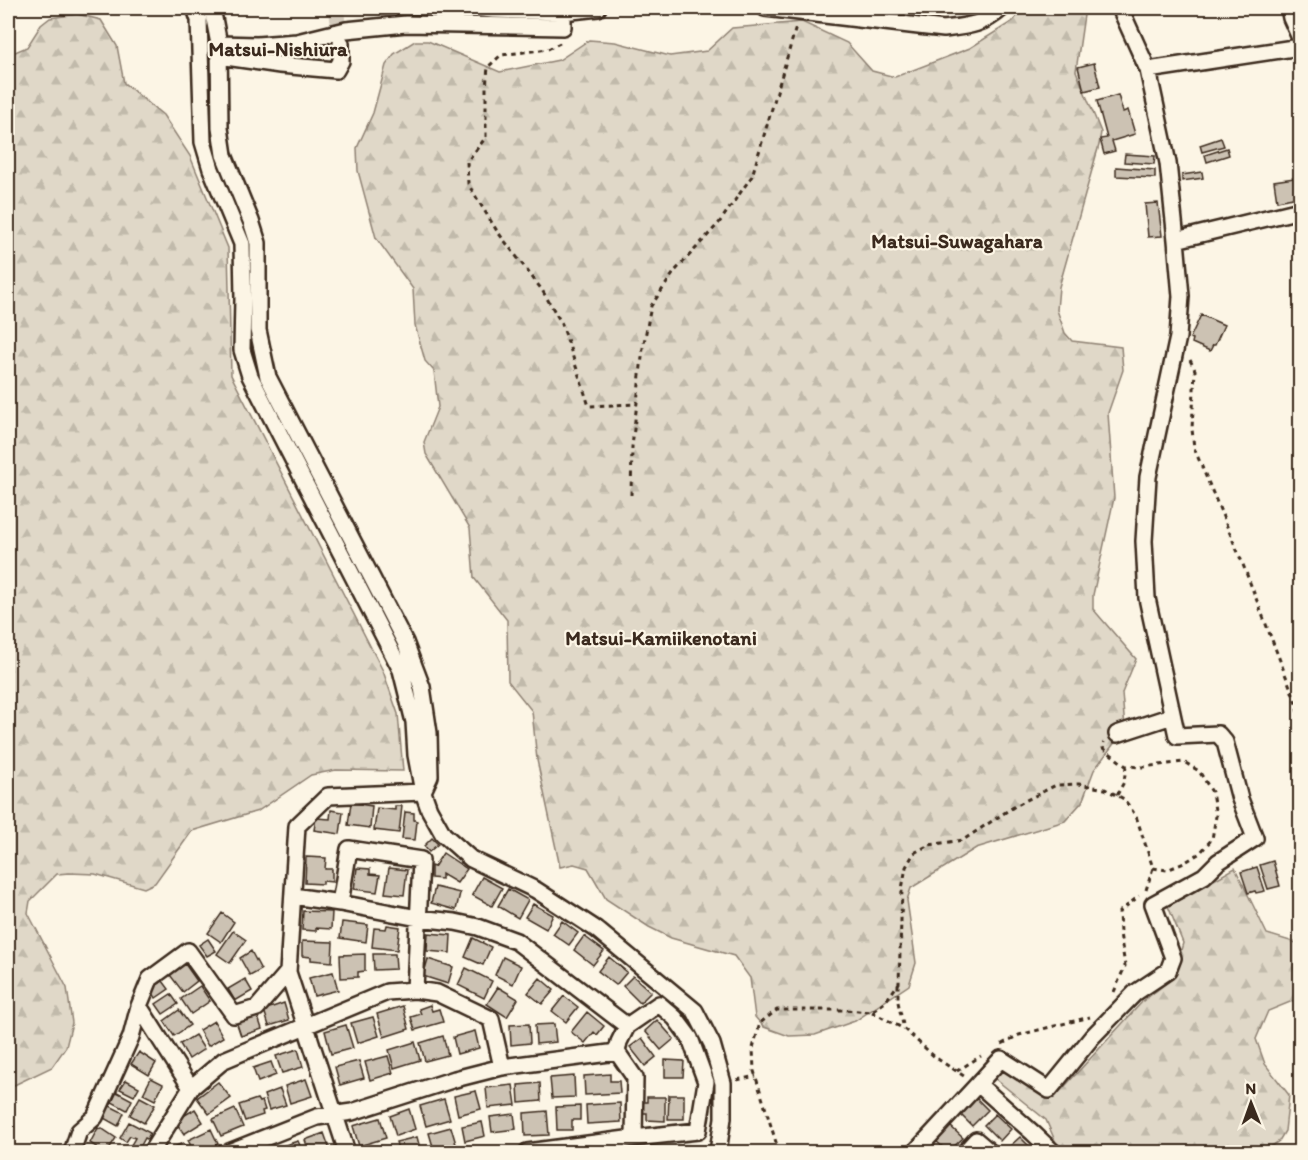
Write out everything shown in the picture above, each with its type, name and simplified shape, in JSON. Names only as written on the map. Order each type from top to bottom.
[{"type":"street","points":[[195,8],[199,20],[203,142],[211,169],[242,243],[242,350],[250,376],[401,670],[414,722],[416,755],[423,792],[429,809],[443,834],[471,859],[536,890],[596,929],[695,1011],[712,1044],[723,1083],[723,1118],[718,1152]]},
{"type":"street","points":[[212,8],[219,50],[220,128],[224,155],[258,243],[258,330],[268,377],[405,642],[422,687],[429,733],[430,776],[423,792]]},
{"type":"street","points":[[473,8],[563,20]]},
{"type":"street","points":[[219,50],[297,42],[346,30],[406,24],[563,20],[598,8]]},
{"type":"street","points":[[765,8],[944,29],[972,26],[1002,8]]},
{"type":"street","points":[[915,1152],[1001,1059],[1048,1090],[1092,1037],[1135,993],[1168,971],[1173,958],[1153,904],[1204,876],[1218,862],[1255,838],[1240,799],[1225,742],[1218,734],[1177,736],[1147,598],[1144,541],[1148,477],[1178,337],[1181,296],[1168,163],[1148,70],[1120,8]]},
{"type":"street","points":[[1288,8],[1300,38]]},
{"type":"street","points":[[219,50],[280,65],[336,70],[341,61],[341,42]]},
{"type":"street","points":[[1148,70],[1300,47]]},
{"type":"street","points":[[1176,240],[1300,210]]},
{"type":"street","points":[[1117,734],[1173,717]]},
{"type":"street","points":[[347,1152],[288,972],[297,826],[328,796],[423,792]]},
{"type":"street","points":[[340,903],[349,849],[421,860],[415,990]]},
{"type":"street","points":[[293,896],[418,918],[455,922],[478,927],[516,941],[627,1026]]},
{"type":"street","points":[[72,1152],[79,1131],[95,1117],[131,1037],[139,1006],[150,979],[188,951],[234,1015],[257,1008],[288,972]]},
{"type":"street","points":[[151,1152],[191,1088],[224,1060],[387,992],[415,990],[437,993],[491,1019],[502,1068]]},
{"type":"street","points":[[527,1152],[698,1131],[706,1082],[690,1038],[675,1018],[659,1004],[627,1026],[617,1052],[635,1077],[634,1138]]},
{"type":"street","points":[[139,1006],[191,1088]]},
{"type":"street","points":[[229,1152],[317,1117],[352,1113],[455,1079],[502,1068],[617,1052]]},
{"type":"street","points":[[978,1084],[1053,1152]]},
{"type":"street","points":[[965,1152],[976,1140],[990,1152]]},
{"type":"path","points":[[632,495],[632,447],[643,348],[651,306],[675,271],[719,223],[752,176],[794,35],[798,11]]},
{"type":"path","points":[[563,20],[562,42],[548,49],[501,55],[488,67],[486,137],[467,162],[468,183],[497,231],[542,290],[562,324],[589,406],[637,404]]},
{"type":"path","points":[[1178,337],[1194,370],[1192,429],[1194,448],[1242,562],[1300,719]]},
{"type":"path","points":[[1117,734],[1104,739],[1103,748],[1126,766],[1143,767],[1184,762],[1199,771],[1212,792],[1216,816],[1212,839],[1200,853],[1184,863],[1167,870],[1153,868]]},
{"type":"path","points":[[1117,795],[1124,782],[1126,766]]},
{"type":"path","points":[[904,1029],[897,1002],[902,889],[906,867],[914,853],[929,845],[963,840],[1015,806],[1056,785],[1079,784],[1105,789],[1124,799],[1136,816],[1153,868],[1147,889],[1119,912],[1125,966],[1112,996]]},
{"type":"path","points":[[873,1012],[885,1002],[898,983]]},
{"type":"path","points":[[779,1152],[754,1071],[753,1048],[760,1023],[777,1010],[873,1012],[904,1029],[936,1058],[978,1084]]},
{"type":"path","points":[[1002,1044],[1020,1035],[1099,1014]]},
{"type":"path","points":[[957,1071],[984,1054]]},
{"type":"green space","points":[[1024,8],[1085,8],[1076,71],[1101,132],[1059,287],[1057,310],[1065,333],[1072,341],[1121,347],[1123,370],[1108,413],[1114,498],[1093,595],[1093,609],[1136,659],[1122,693],[1125,729],[1094,770],[1082,802],[1065,821],[976,848],[911,888],[907,900],[916,963],[909,985],[855,1021],[815,1035],[789,1036],[764,1027],[755,1017],[750,978],[734,956],[671,938],[649,927],[606,899],[588,868],[574,864],[560,867],[537,760],[532,711],[508,681],[507,620],[474,578],[470,528],[426,454],[424,442],[438,407],[434,371],[425,361],[415,325],[413,289],[376,238],[358,171],[357,148],[373,113],[386,65],[394,54],[415,41],[428,41],[500,72],[559,60],[589,40],[615,42],[670,56],[707,51],[732,28],[802,22],[847,43],[872,71],[895,77],[970,48],[1013,21]]},
{"type":"green space","points":[[77,14],[101,20],[117,46],[124,83],[163,115],[190,156],[228,248],[231,375],[383,671],[398,714],[403,771],[336,770],[311,775],[258,811],[192,831],[155,883],[144,888],[95,874],[57,874],[30,901],[28,913],[67,988],[72,1023],[66,1047],[52,1067],[8,1088],[8,55],[27,47],[41,25],[50,18]]},
{"type":"green space","points":[[1235,868],[1267,934],[1300,944],[1300,998],[1268,1011],[1256,1039],[1265,1064],[1289,1095],[1285,1131],[1279,1141],[1263,1152],[1060,1152],[1046,1120],[994,1078],[1004,1068],[1054,1098],[1143,1001],[1173,978],[1183,943],[1168,906]]},
{"type":"building","points":[[1094,63],[1100,87],[1084,91],[1078,67]]},
{"type":"building","points":[[1118,95],[1123,112],[1128,110],[1135,134],[1112,141],[1115,151],[1104,154],[1100,139],[1107,138],[1097,101]]},
{"type":"building","points":[[1221,138],[1224,146],[1202,152],[1200,145]]},
{"type":"building","points":[[1227,148],[1229,155],[1207,162],[1205,155]]},
{"type":"building","points":[[1125,154],[1155,156],[1154,164],[1124,162]]},
{"type":"building","points":[[1116,167],[1155,170],[1155,178],[1116,176]]},
{"type":"building","points":[[1202,172],[1203,178],[1182,181],[1182,175]]},
{"type":"building","points":[[1294,178],[1298,197],[1277,201],[1274,181]]},
{"type":"building","points":[[1158,203],[1162,236],[1148,237],[1145,204]]},
{"type":"building","points":[[1201,315],[1224,325],[1210,351],[1192,343],[1193,339],[1190,338]]},
{"type":"building","points":[[351,803],[372,806],[370,828],[348,825]]},
{"type":"building","points":[[395,806],[402,806],[399,833],[374,830],[377,808],[395,810]]},
{"type":"building","points":[[331,810],[343,812],[340,834],[314,830],[316,818],[330,819]]},
{"type":"building","points":[[405,812],[414,813],[414,820],[417,821],[415,840],[402,839]]},
{"type":"building","points":[[432,838],[438,844],[429,852],[424,846]]},
{"type":"building","points":[[443,853],[467,869],[457,883],[442,874],[442,879],[431,878],[431,866],[434,867]]},
{"type":"building","points":[[306,857],[326,858],[325,869],[332,869],[332,882],[305,883]]},
{"type":"building","points":[[1273,861],[1280,886],[1268,889],[1260,865]]},
{"type":"building","points":[[1257,867],[1265,891],[1248,893],[1241,872]]},
{"type":"building","points":[[357,868],[370,869],[370,874],[380,875],[377,892],[354,889]]},
{"type":"building","points":[[389,868],[407,870],[404,895],[385,893]]},
{"type":"building","points":[[482,877],[502,888],[492,906],[472,895]]},
{"type":"building","points":[[435,887],[460,893],[456,910],[431,903]]},
{"type":"building","points":[[508,889],[528,900],[518,918],[498,906]]},
{"type":"building","points":[[533,904],[553,915],[546,929],[525,917]]},
{"type":"building","points":[[303,911],[332,912],[331,929],[302,930]]},
{"type":"building","points":[[222,913],[234,922],[221,942],[208,933]]},
{"type":"building","points":[[562,921],[578,933],[569,945],[553,934]]},
{"type":"building","points":[[342,922],[368,925],[366,942],[340,938]]},
{"type":"building","points":[[387,925],[400,927],[397,950],[372,947],[374,928],[386,929]]},
{"type":"building","points":[[233,931],[246,940],[230,963],[217,954]]},
{"type":"building","points":[[428,933],[451,935],[450,953],[427,951]]},
{"type":"building","points":[[584,936],[604,951],[593,965],[574,950]]},
{"type":"building","points":[[473,938],[491,947],[483,965],[465,957]]},
{"type":"building","points":[[208,939],[216,951],[207,956],[199,945]]},
{"type":"building","points":[[302,941],[333,942],[332,962],[311,960],[311,957],[302,956]]},
{"type":"building","points":[[251,951],[261,970],[250,976],[240,958]]},
{"type":"building","points":[[365,954],[365,971],[358,972],[358,977],[341,978],[340,955]]},
{"type":"building","points":[[373,954],[395,954],[396,969],[374,970]]},
{"type":"building","points":[[503,957],[521,966],[513,984],[495,975]]},
{"type":"building","points":[[609,957],[627,972],[616,985],[598,971]]},
{"type":"building","points":[[428,959],[453,967],[448,984],[423,976]]},
{"type":"building","points":[[185,964],[197,981],[183,992],[170,975]]},
{"type":"building","points":[[466,968],[492,981],[484,998],[458,985]]},
{"type":"building","points":[[333,972],[338,990],[314,996],[309,978]]},
{"type":"building","points":[[633,976],[651,992],[640,1003],[623,986]]},
{"type":"building","points":[[540,978],[554,990],[542,1004],[528,993]]},
{"type":"building","points":[[245,979],[252,991],[235,1001],[228,989]]},
{"type":"building","points":[[163,981],[169,989],[156,998],[151,989]]},
{"type":"building","points":[[200,986],[210,1001],[191,1014],[181,999]]},
{"type":"building","points":[[498,987],[518,999],[507,1017],[487,1004]]},
{"type":"building","points":[[171,994],[178,1004],[163,1014],[156,1004]]},
{"type":"building","points":[[564,996],[578,1007],[566,1022],[552,1011]]},
{"type":"building","points":[[284,1003],[289,1020],[269,1026],[264,1010]]},
{"type":"building","points":[[430,1005],[432,1011],[439,1009],[443,1022],[415,1030],[411,1017],[421,1014],[419,1009]]},
{"type":"building","points":[[403,1006],[409,1029],[384,1037],[377,1014]]},
{"type":"building","points":[[179,1010],[190,1025],[174,1036],[164,1021]]},
{"type":"building","points":[[587,1012],[604,1026],[597,1035],[594,1032],[585,1043],[571,1032]]},
{"type":"building","points":[[257,1014],[262,1029],[241,1036],[236,1021]]},
{"type":"building","points":[[373,1017],[379,1036],[357,1043],[351,1023]]},
{"type":"building","points":[[657,1020],[674,1039],[661,1050],[645,1031]]},
{"type":"building","points":[[214,1021],[223,1037],[208,1046],[199,1030]]},
{"type":"building","points":[[529,1024],[530,1043],[511,1045],[510,1025]]},
{"type":"building","points":[[554,1024],[556,1042],[536,1044],[535,1025]]},
{"type":"building","points":[[346,1025],[353,1048],[331,1054],[325,1031]]},
{"type":"building","points":[[475,1031],[479,1048],[457,1054],[453,1037]]},
{"type":"building","points":[[195,1035],[204,1049],[189,1059],[180,1044]]},
{"type":"building","points":[[443,1036],[448,1055],[425,1061],[420,1043]]},
{"type":"building","points":[[642,1038],[656,1057],[645,1066],[630,1047]]},
{"type":"building","points":[[415,1042],[420,1060],[394,1068],[389,1050]]},
{"type":"building","points":[[298,1049],[303,1067],[282,1073],[276,1056]]},
{"type":"building","points":[[139,1052],[156,1063],[149,1075],[131,1064]]},
{"type":"building","points":[[388,1056],[393,1073],[370,1080],[365,1062]]},
{"type":"building","points":[[665,1060],[684,1061],[683,1077],[665,1077]]},
{"type":"building","points":[[359,1061],[364,1078],[340,1085],[335,1067]]},
{"type":"building","points":[[271,1062],[276,1075],[258,1082],[253,1068]]},
{"type":"building","points":[[610,1074],[610,1081],[619,1081],[620,1093],[585,1095],[584,1076]]},
{"type":"building","points":[[574,1076],[575,1097],[552,1098],[550,1078]]},
{"type":"building","points":[[151,1078],[163,1084],[155,1100],[143,1094]]},
{"type":"building","points":[[306,1079],[312,1096],[290,1103],[285,1086]]},
{"type":"building","points":[[126,1080],[139,1087],[134,1096],[120,1089]]},
{"type":"building","points":[[218,1082],[231,1098],[209,1114],[197,1098]]},
{"type":"building","points":[[540,1083],[541,1101],[519,1103],[518,1085]]},
{"type":"building","points":[[513,1085],[516,1105],[488,1108],[486,1088]]},
{"type":"building","points":[[280,1089],[286,1105],[269,1110],[264,1095]]},
{"type":"building","points":[[476,1091],[481,1109],[458,1115],[454,1096]]},
{"type":"building","points":[[117,1092],[132,1100],[127,1110],[112,1102]]},
{"type":"building","points":[[669,1095],[684,1095],[684,1119],[668,1119]]},
{"type":"building","points":[[140,1097],[155,1105],[144,1123],[130,1115]]},
{"type":"building","points":[[647,1097],[665,1097],[665,1121],[647,1120],[647,1113],[641,1113],[642,1102],[647,1102]]},
{"type":"building","points":[[975,1097],[988,1110],[972,1126],[959,1113]]},
{"type":"building","points":[[257,1099],[259,1102],[262,1101],[265,1110],[262,1111],[263,1115],[245,1121],[239,1105]]},
{"type":"building","points":[[444,1099],[450,1119],[426,1126],[420,1106]]},
{"type":"building","points":[[620,1103],[621,1122],[587,1124],[586,1105]]},
{"type":"building","points":[[108,1105],[124,1113],[118,1126],[102,1117]]},
{"type":"building","points":[[580,1106],[580,1120],[572,1120],[572,1130],[557,1130],[556,1107]]},
{"type":"building","points":[[195,1109],[203,1122],[184,1134],[175,1121]]},
{"type":"building","points":[[235,1109],[243,1127],[221,1136],[213,1119]]},
{"type":"building","points":[[409,1109],[415,1129],[396,1136],[390,1116]]},
{"type":"building","points":[[547,1111],[549,1135],[525,1136],[524,1113]]},
{"type":"building","points":[[514,1114],[516,1129],[492,1132],[490,1117]]},
{"type":"building","points":[[995,1114],[1011,1129],[1000,1141],[984,1125]]},
{"type":"building","points":[[380,1118],[386,1138],[359,1146],[353,1126]]},
{"type":"building","points":[[129,1122],[150,1133],[139,1149],[131,1145],[135,1138],[130,1136],[126,1142],[120,1138]]},
{"type":"building","points":[[482,1122],[485,1136],[465,1141],[462,1126]]},
{"type":"building","points":[[949,1125],[963,1138],[948,1152],[935,1140]]},
{"type":"building","points":[[451,1127],[456,1144],[434,1150],[429,1133]]},
{"type":"building","points":[[98,1128],[116,1138],[107,1152],[97,1152],[98,1148],[90,1143]]},
{"type":"building","points":[[211,1129],[218,1144],[201,1152],[194,1152],[188,1140]]},
{"type":"building","points":[[324,1133],[330,1150],[309,1152],[305,1140]]},
{"type":"building","points":[[417,1137],[421,1152],[399,1152],[396,1142]]},
{"type":"building","points":[[1020,1137],[1035,1152],[1014,1152],[1009,1147]]},
{"type":"building","points":[[298,1141],[303,1152],[281,1152],[279,1147]]},
{"type":"building","points":[[183,1143],[189,1152],[163,1152]]},
{"type":"tunnel","points":[[336,8],[341,43]]},
{"type":"district","name":"Matsui-Nishiura","points":[[278,49]]},
{"type":"district","name":"Matsui-Suwagahara","points":[[957,241]]},
{"type":"district","name":"Matsui-Kamiikenotani","points":[[661,638]]}]
